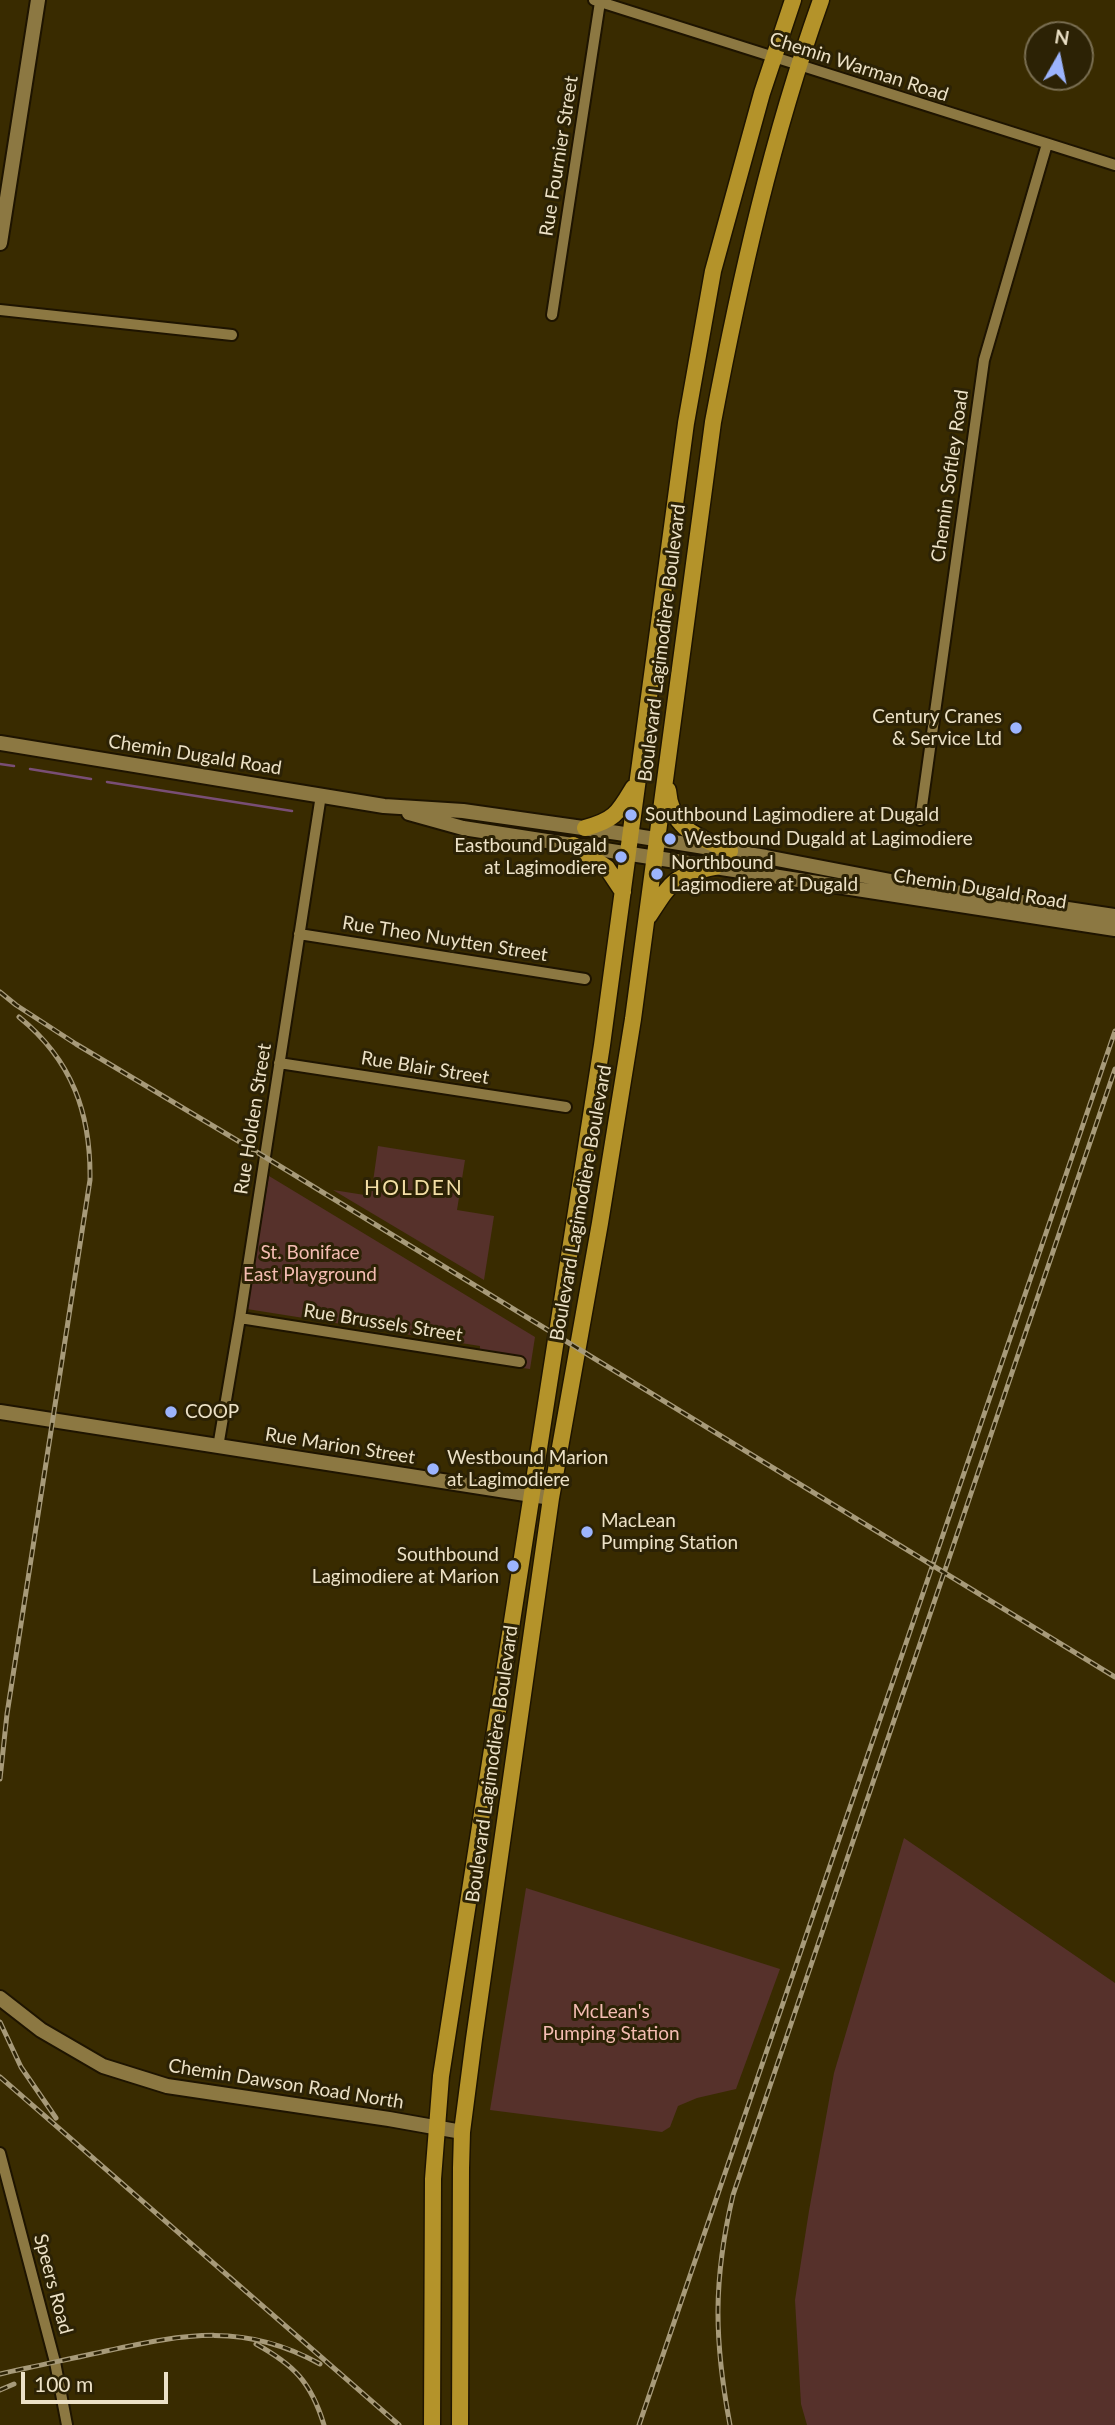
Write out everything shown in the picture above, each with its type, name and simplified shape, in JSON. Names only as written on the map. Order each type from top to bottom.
[{"type":"main road","name":"Boulevard Lagimodière Boulevard","points":[[432,2425],[433,2179],[446,2038],[623,892],[678,475],[713,271],[773,58],[793,0]]},
{"type":"main road","name":"Boulevard Lagimodière Boulevard","points":[[460,2425],[462,2132],[551,1498],[600,1223],[646,921],[706,467],[730,332],[764,186],[821,0]]},
{"type":"main road","points":[[666,771],[668,799],[677,821],[695,835],[730,851]]},
{"type":"main road","points":[[585,828],[603,823],[620,811],[638,780]]},
{"type":"main road","points":[[573,845],[607,868],[623,892]]},
{"type":"main road","points":[[646,921],[665,891],[678,878],[694,871],[715,867]]},
{"type":"street","points":[[0,243],[38,0]]},
{"type":"street","name":"Chemin Warman Road","points":[[597,1],[1115,165]]},
{"type":"street","name":"Rue Fournier Street","points":[[552,315],[597,1]]},
{"type":"street","name":"Chemin Softley Road","points":[[920,820],[984,360],[1047,144]]},
{"type":"street","points":[[0,310],[232,335]]},
{"type":"street","name":"Chemin Dugald Road","points":[[0,743],[384,806],[463,828],[1115,929]]},
{"type":"street","name":"Rue Holden Street","points":[[218,1447],[321,795]]},
{"type":"street","name":"Chemin Dugald Road","points":[[384,806],[463,811],[585,828],[730,851],[922,887],[1115,916]]},
{"type":"street","name":"Rue Theo Nuytten Street","points":[[299,934],[585,979]]},
{"type":"street","name":"Rue Blair Street","points":[[279,1063],[566,1107]]},
{"type":"street","name":"Rue Brussels Street","points":[[240,1318],[520,1362]]},
{"type":"street","name":"Rue Marion Street","points":[[0,1412],[551,1498]]},
{"type":"street","name":"Chemin Dawson Road North","points":[[0,1998],[40,2029],[103,2066],[167,2087],[462,2132]]},
{"type":"street","name":"Speers Road","points":[[0,2153],[55,2362],[67,2425]]},
{"type":"green space","points":[[378,1146],[465,1160],[457,1210],[494,1216],[484,1280],[333,1190],[371,1196]]},
{"type":"green space","name":"St. Boniface East Playground","points":[[269,1176],[535,1337],[530,1369],[479,1362],[480,1346],[247,1309]]},
{"type":"green space","points":[[904,1838],[1115,1983],[1115,2425],[807,2425],[801,2404],[795,2300],[809,2211],[834,2073]]},
{"type":"green space","name":"McLean's Pumping Station","points":[[526,1888],[780,1969],[736,2089],[697,2098],[678,2106],[670,2127],[662,2132],[490,2110]]},
{"type":"waterway","points":[[0,764],[14,766]]},
{"type":"waterway","points":[[30,769],[91,779]]},
{"type":"waterway","points":[[107,782],[292,811]]},
{"type":"railway","points":[[0,992],[76,1044],[1115,1677]]},
{"type":"railway","points":[[0,1779],[7,1714],[90,1180],[87,1132],[75,1089],[53,1051],[19,1017]]},
{"type":"railway","points":[[639,2425],[1115,1031]]},
{"type":"railway","points":[[730,2425],[721,2365],[718,2310],[722,2255],[733,2195],[1115,1069]]},
{"type":"railway","points":[[0,2022],[21,2067],[56,2118]]},
{"type":"railway","points":[[0,2077],[399,2425]]},
{"type":"railway","points":[[0,2374],[162,2340],[214,2335],[266,2342],[320,2364]]},
{"type":"railway","points":[[256,2344],[281,2359],[299,2376],[313,2397],[324,2425]]},
{"type":"railway","points":[[0,2390],[14,2384]]},
{"type":"place","name":"Century Cranes & Service Ltd","points":[[1016,728]]},
{"type":"place","name":"Southbound Lagimodiere at Dugald","points":[[631,815]]},
{"type":"place","name":"Westbound Dugald at Lagimodiere","points":[[670,839]]},
{"type":"place","name":"Eastbound Dugald at Lagimodiere","points":[[621,857]]},
{"type":"place","name":"Northbound Lagimodiere at Dugald","points":[[657,874]]},
{"type":"place","name":"COOP","points":[[171,1412]]},
{"type":"place","name":"Westbound Marion at Lagimodiere","points":[[433,1469]]},
{"type":"place","name":"MacLean Pumping Station","points":[[587,1532]]},
{"type":"place","name":"Southbound Lagimodiere at Marion","points":[[513,1566]]},
{"type":"district","name":"HOLDEN","points":[[414,1188]]}]
